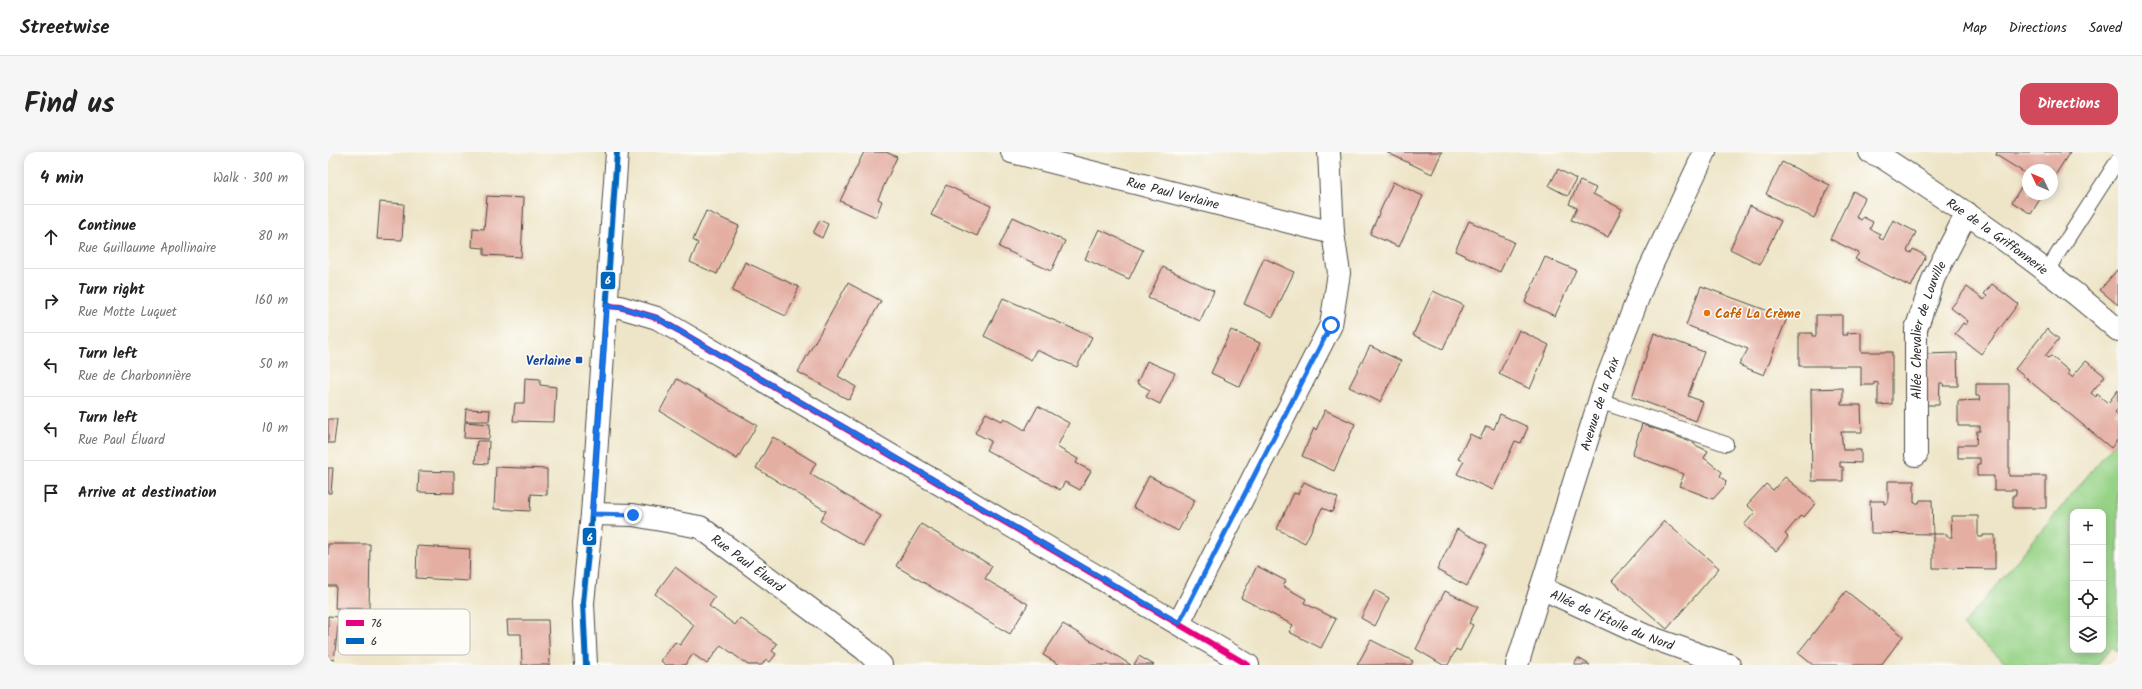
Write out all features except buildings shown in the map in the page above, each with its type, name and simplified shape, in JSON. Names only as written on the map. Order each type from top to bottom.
[{"type":"street","points":[[586,665],[583,603],[592,514],[617,152]]},
{"type":"street","name":"Rue Paul Verlaine","points":[[1012,152],[1333,233]]},
{"type":"street","points":[[1179,623],[1331,325],[1339,273],[1333,233],[1329,152]]},
{"type":"street","name":"Avenue de la Paix","points":[[1517,665],[1599,401],[1646,277],[1704,152]]},
{"type":"street","name":"Rue de la Griffonnerie","points":[[1870,152],[1882,157],[1967,212],[2046,272],[2118,330]]},
{"type":"street","name":"Allée Chevalier de Louville","points":[[1916,455],[1916,329],[1934,277],[1967,212]]},
{"type":"street","points":[[607,306],[620,307],[657,318],[1179,623],[1248,665]]},
{"type":"street","name":"Rue Paul Éluard","points":[[592,514],[633,515],[700,527],[864,649],[881,665]]},
{"type":"street","name":"Allée de l'Étoile du Nord","points":[[1541,588],[1644,635],[1729,665]]},
{"type":"lane","points":[[2046,272],[2118,160]]},
{"type":"lane","points":[[1599,401],[1726,444]]},
{"type":"green space","points":[[2118,439],[2118,652],[2112,647],[2097,665],[2009,665],[1962,626]]},
{"type":"transit line","name":"6","points":[[586,665],[583,603],[592,514],[617,152]]},
{"type":"transit line","name":"76","points":[[607,306],[620,307],[657,318],[1248,665]]},
{"type":"place","name":"Café La Crème","points":[[1707,313]]},
{"type":"place","name":"Verlaine","points":[[579,360]]},
{"type":"route","points":[[633,515],[592,514],[607,306],[620,307],[657,318],[1179,623],[1331,325]]}]
